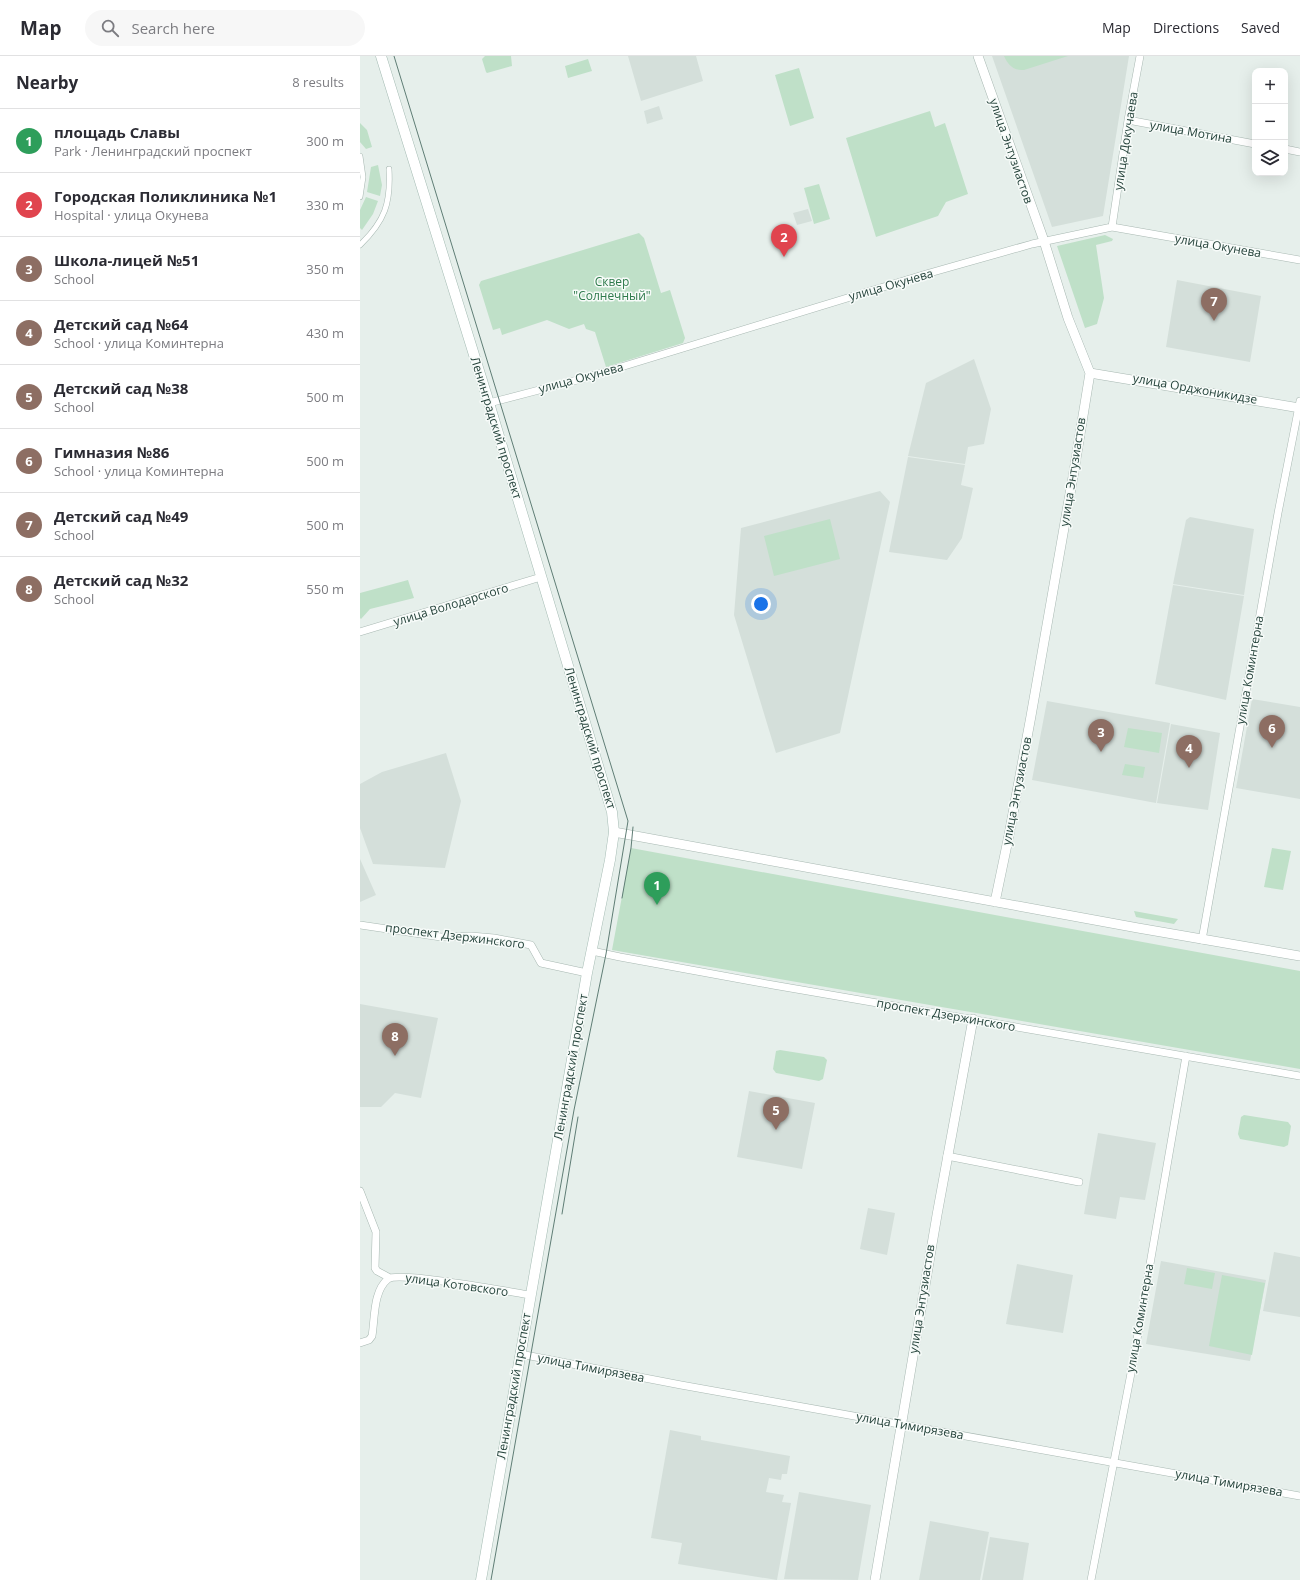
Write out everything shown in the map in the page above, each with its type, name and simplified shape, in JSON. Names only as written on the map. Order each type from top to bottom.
[{"type":"main road","name":"Ленинградский проспект","points":[[381,56],[489,403],[612,812],[614,832],[610,860],[587,973],[481,1580]]},
{"type":"street","name":"улица Энтузиастов","points":[[978,56],[1044,242],[1068,318],[1090,373],[1031,716],[995,902]]},
{"type":"street","name":"улица Докучаева","points":[[1112,226],[1128,120],[1140,56]]},
{"type":"street","name":"улица Мотина","points":[[1128,120],[1252,143]]},
{"type":"street","points":[[1288,150],[1300,152]]},
{"type":"street","points":[[360,156],[363,177],[360,198]]},
{"type":"street","points":[[360,245],[374,229],[385,211],[390,188],[389,169]]},
{"type":"street","name":"улица Окунева","points":[[489,403],[585,378],[897,283],[1044,242],[1112,226],[1300,260]]},
{"type":"street","name":"улица Орджоникидзе","points":[[1090,373],[1300,405]]},
{"type":"street","name":"улица Коминтерна","points":[[1202,940],[1277,518],[1300,405]]},
{"type":"street","name":"улица Володарского","points":[[360,632],[541,577]]},
{"type":"street","points":[[614,832],[1202,940],[1300,956]]},
{"type":"street","name":"проспект Дзержинского","points":[[360,925],[441,937],[472,936],[494,938],[531,945],[541,963],[587,973]]},
{"type":"street","name":"проспект Дзержинского","points":[[592,951],[758,982],[1300,1076]]},
{"type":"street","name":"улица Энтузиастов","points":[[874,1580],[947,1156],[973,1019]]},
{"type":"street","name":"улица Коминтерна","points":[[1091,1580],[1132,1368],[1186,1056]]},
{"type":"street","points":[[947,1156],[1079,1182]]},
{"type":"street","points":[[360,1191],[376,1232],[375,1268],[377,1271],[390,1278]]},
{"type":"street","name":"улица Котовского","points":[[360,1343],[369,1340],[372,1336],[377,1296],[383,1285],[390,1278],[416,1278],[530,1295]]},
{"type":"street","name":"улица Тимирязева","points":[[520,1354],[674,1384],[1300,1496]]},
{"type":"shaded area","points":[[628,56],[696,56],[703,81],[641,101]]},
{"type":"shaded area","points":[[992,56],[1129,56],[1103,216],[1052,227]]},
{"type":"shaded area","points":[[659,106],[663,119],[647,124],[644,111]]},
{"type":"shaded area","points":[[808,209],[812,221],[797,225],[793,213]]},
{"type":"shaded area","points":[[1177,280],[1261,296],[1250,362],[1166,347]]},
{"type":"shaded area","points":[[974,359],[991,409],[984,444],[968,447],[965,464],[908,456],[926,383]]},
{"type":"shaded area","points":[[908,457],[965,465],[961,485],[973,488],[962,538],[947,560],[889,552]]},
{"type":"shaded area","points":[[880,491],[890,502],[840,733],[776,753],[734,615],[741,528]]},
{"type":"shaded area","points":[[1190,517],[1254,529],[1244,595],[1173,584],[1186,520]]},
{"type":"shaded area","points":[[1173,585],[1244,596],[1226,700],[1155,684]]},
{"type":"shaded area","points":[[1252,699],[1300,707],[1300,799],[1236,788]]},
{"type":"shaded area","points":[[1047,701],[1170,723],[1156,803],[1032,780]]},
{"type":"shaded area","points":[[1171,724],[1220,733],[1208,810],[1157,803]]},
{"type":"shaded area","points":[[446,753],[461,801],[445,868],[373,864],[360,828],[360,784],[382,772]]},
{"type":"shaded area","points":[[360,859],[376,895],[360,902]]},
{"type":"shaded area","points":[[360,1004],[438,1018],[421,1098],[395,1093],[381,1107],[360,1107]]},
{"type":"shaded area","points":[[749,1091],[815,1103],[802,1169],[737,1157]]},
{"type":"shaded area","points":[[1098,1133],[1156,1143],[1145,1200],[1120,1197],[1116,1219],[1084,1214]]},
{"type":"shaded area","points":[[868,1208],[895,1213],[887,1255],[860,1249]]},
{"type":"shaded area","points":[[1274,1252],[1300,1257],[1300,1317],[1263,1311]]},
{"type":"shaded area","points":[[1161,1261],[1266,1280],[1250,1361],[1146,1344]]},
{"type":"shaded area","points":[[1017,1264],[1073,1275],[1063,1333],[1006,1324]]},
{"type":"shaded area","points":[[670,1430],[701,1436],[701,1440],[790,1456],[787,1474],[782,1474],[781,1480],[769,1478],[766,1492],[784,1495],[782,1502],[791,1503],[777,1580],[678,1564],[682,1543],[651,1538]]},
{"type":"shaded area","points":[[799,1492],[871,1505],[858,1580],[784,1579]]},
{"type":"shaded area","points":[[930,1521],[989,1532],[980,1580],[919,1580]]},
{"type":"shaded area","points":[[990,1537],[1029,1543],[1023,1580],[982,1580]]},
{"type":"green space","points":[[485,56],[511,56],[512,66],[487,73],[482,59]]},
{"type":"green space","points":[[1004,56],[1068,56],[1024,70],[1017,70],[1007,62]]},
{"type":"green space","points":[[588,59],[592,71],[568,78],[565,66]]},
{"type":"green space","points":[[799,68],[814,118],[790,126],[775,75]]},
{"type":"green space","points":[[930,111],[935,127],[945,123],[968,194],[946,202],[938,216],[876,237],[846,138]]},
{"type":"green space","points":[[360,123],[367,130],[372,147],[366,149],[360,142]]},
{"type":"green space","points":[[378,165],[382,185],[380,196],[367,192],[371,167]]},
{"type":"green space","points":[[819,184],[830,219],[814,224],[804,188]]},
{"type":"green space","points":[[366,197],[378,201],[373,214],[362,230],[360,228],[360,210]]},
{"type":"green space","name":"Сквер \"Солнечный\"","points":[[639,233],[644,238],[661,293],[670,290],[685,338],[683,343],[606,367],[595,332],[586,329],[584,324],[569,329],[547,320],[502,335],[500,328],[493,330],[479,285],[481,281]]},
{"type":"green space","points":[[1105,235],[1113,239],[1112,241],[1096,245],[1104,298],[1097,324],[1085,328],[1057,246]]},
{"type":"green space","points":[[830,519],[840,559],[774,576],[764,536]]},
{"type":"green space","points":[[408,580],[414,598],[370,609],[361,619],[360,618],[360,593]]},
{"type":"green space","points":[[1128,728],[1162,733],[1159,753],[1124,747]]},
{"type":"green space","points":[[1125,764],[1145,767],[1143,778],[1122,775]]},
{"type":"green space","points":[[631,848],[1300,971],[1300,1069],[612,950]]},
{"type":"green space","points":[[1272,848],[1291,851],[1283,890],[1264,887]]},
{"type":"green space","points":[[1134,911],[1178,919],[1174,924],[1136,917]]},
{"type":"green space","points":[[780,1050],[824,1057],[827,1060],[823,1079],[819,1081],[776,1073],[773,1069],[776,1051]]},
{"type":"green space","points":[[1244,1115],[1288,1122],[1291,1126],[1288,1145],[1284,1147],[1240,1139],[1238,1134],[1241,1117]]},
{"type":"green space","points":[[1187,1268],[1215,1273],[1212,1289],[1184,1284]]},
{"type":"green space","points":[[1222,1275],[1265,1283],[1252,1355],[1209,1346]]},
{"type":"tram line","points":[[394,56],[628,821],[606,954],[574,1110],[491,1580]]},
{"type":"tram line","points":[[622,898],[631,848],[633,827]]},
{"type":"tram line","points":[[562,1214],[578,1117]]},
{"type":"place","name":"Городская Поликлиника №1","points":[[784,257]]},
{"type":"place","name":"Детский сад №49","points":[[1214,321]]},
{"type":"place","name":"Гимназия №86","points":[[1272,748]]},
{"type":"place","name":"Школа-лицей №51","points":[[1101,752]]},
{"type":"place","name":"Детский сад №64","points":[[1189,768]]},
{"type":"place","name":"площадь Славы","points":[[657,905]]},
{"type":"place","name":"Детский сад №32","points":[[395,1056]]},
{"type":"place","name":"Детский сад №38","points":[[776,1130]]}]
